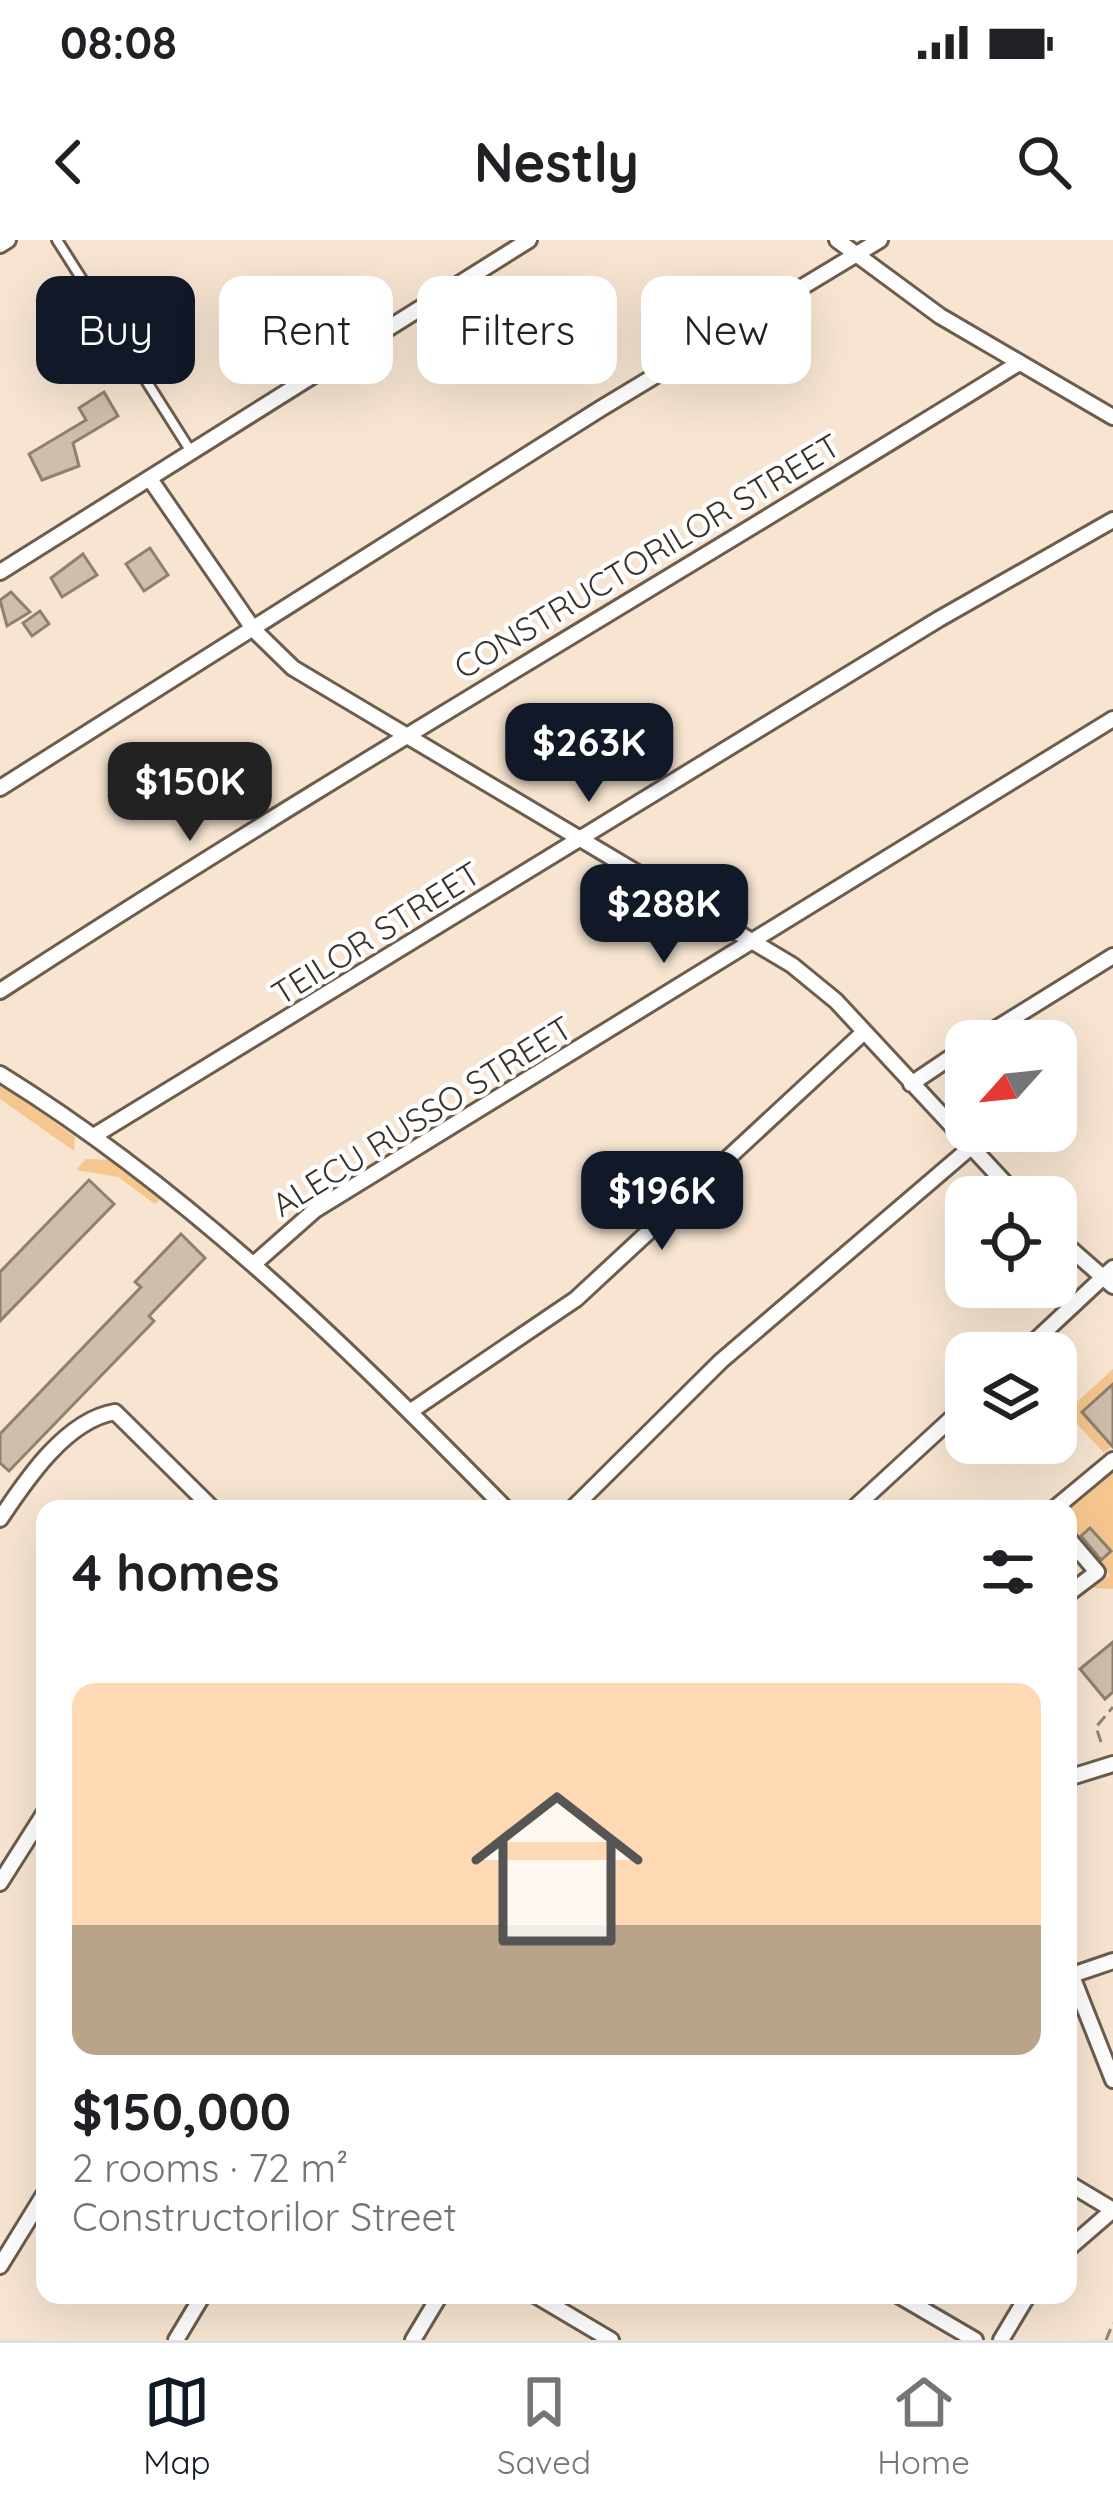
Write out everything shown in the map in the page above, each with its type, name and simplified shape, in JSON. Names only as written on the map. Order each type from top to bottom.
[{"type":"street","points":[[0,245],[8,240]]},
{"type":"street","points":[[0,572],[529,240]]},
{"type":"street","points":[[837,240],[854,256],[1019,364],[1113,417]]},
{"type":"street","points":[[0,788],[600,409],[880,240]]},
{"type":"street","name":"CONSTRUCTORILOR STREET","points":[[0,991],[554,642],[761,526],[1019,364]]},
{"type":"street","points":[[150,479],[254,630],[293,668],[792,965],[864,1032],[945,1120]]},
{"type":"street","name":"TEILOR STREET","points":[[97,1134],[939,619],[1113,520]]},
{"type":"street","name":"ALECU RUSSO STREET","points":[[255,1263],[315,1210],[1113,718]]},
{"type":"street","points":[[1010,1020],[1113,956]]},
{"type":"street","points":[[410,1412],[576,1299],[864,1032]]},
{"type":"street","points":[[911,1084],[945,1061]]},
{"type":"street","points":[[0,1074],[97,1134],[255,1263],[497,1500]]},
{"type":"street","points":[[581,1500],[721,1361],[965,1152]]},
{"type":"street","points":[[976,1152],[998,1176]]},
{"type":"street","points":[[1046,1332],[1110,1277],[1077,1252]]},
{"type":"street","points":[[0,1520],[67,1438],[95,1415],[115,1412],[204,1500]]},
{"type":"street","points":[[863,1500],[945,1424]]},
{"type":"street","points":[[1065,1500],[1113,1460]]},
{"type":"street","points":[[1077,1549],[1097,1572],[1077,1587]]},
{"type":"street","points":[[1077,1775],[1113,1764]]},
{"type":"street","points":[[0,1883],[36,1826]]},
{"type":"street","points":[[1077,1969],[1113,1961]]},
{"type":"street","points":[[1077,1988],[1113,2080]]},
{"type":"street","points":[[1077,2188],[1113,2210],[1077,2241]]},
{"type":"street","points":[[0,2266],[36,2208]]},
{"type":"street","points":[[176,2340],[198,2304]]},
{"type":"street","points":[[412,2340],[434,2304]]},
{"type":"street","points":[[550,2304],[611,2340]]},
{"type":"street","points":[[913,2304],[975,2340]]},
{"type":"street","points":[[1001,2340],[1023,2304]]},
{"type":"lane","points":[[57,240],[190,450]]},
{"type":"path","points":[[1101,1742],[1096,1727],[1113,1707]]},
{"type":"path","points":[[1106,2340],[1113,2323]]},
{"type":"shaded area","points":[[0,1084],[75,1137],[74,1151],[0,1099]]},
{"type":"shaded area","points":[[86,1159],[116,1160],[163,1196],[155,1204],[118,1177],[76,1170]]},
{"type":"shaded area","points":[[1113,1369],[1113,1384],[1082,1412],[1113,1445],[1104,1453],[1077,1424],[1077,1402]]},
{"type":"shaded area","points":[[1113,1469],[1113,1589],[1093,1588],[1110,1575],[1077,1539],[1076,1500]]},
{"type":"building","points":[[104,392],[118,416],[73,443],[79,466],[42,480],[29,454],[86,420],[79,408]]},
{"type":"building","points":[[150,548],[168,575],[144,591],[126,564]]},
{"type":"building","points":[[83,554],[97,575],[62,597],[51,578]]},
{"type":"building","points":[[11,592],[30,612],[7,626],[0,600]]},
{"type":"building","points":[[40,611],[49,624],[32,636],[23,623]]},
{"type":"building","points":[[89,1180],[114,1204],[0,1321],[0,1272]]},
{"type":"building","points":[[181,1234],[205,1258],[149,1316],[154,1321],[9,1471],[0,1463],[0,1434],[141,1287],[135,1282]]},
{"type":"building","points":[[1113,1384],[1113,1447],[1082,1412]]},
{"type":"building","points":[[1090,1528],[1111,1551],[1101,1560],[1081,1536]]},
{"type":"building","points":[[1113,1642],[1113,1692],[1105,1699],[1080,1669]]}]
